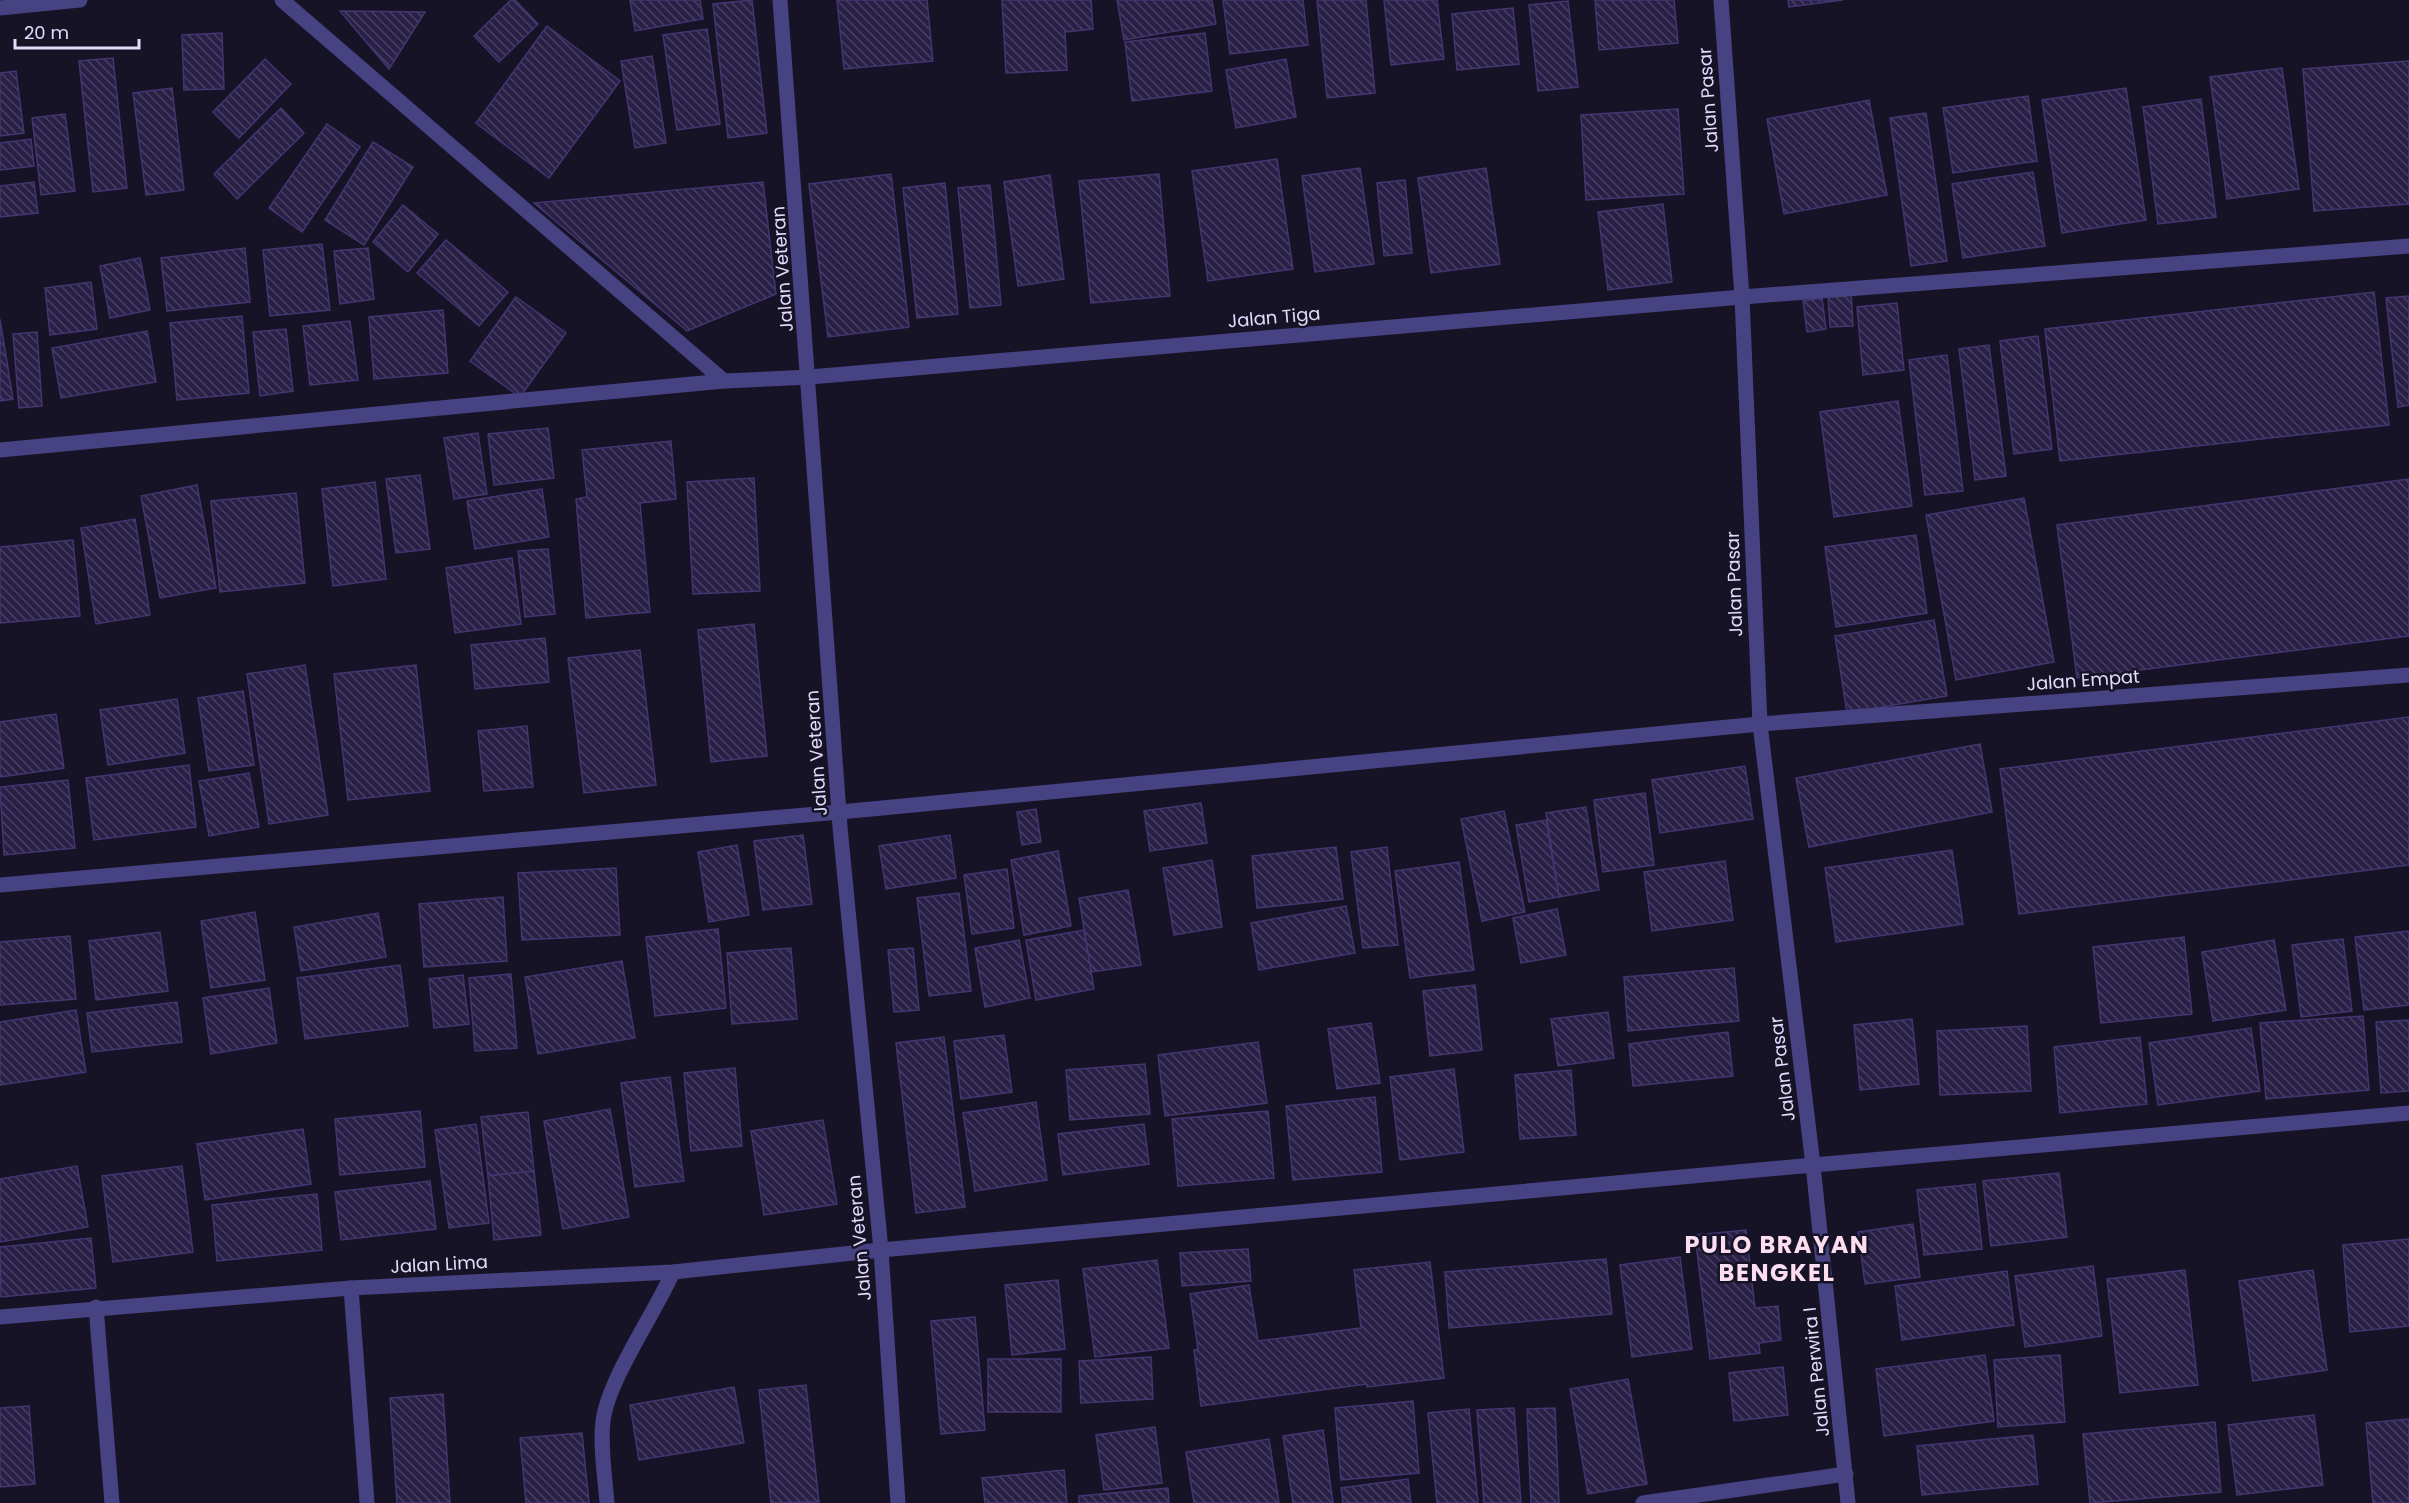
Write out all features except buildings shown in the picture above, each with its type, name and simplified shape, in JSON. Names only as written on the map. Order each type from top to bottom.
[{"type":"street","points":[[0,8],[80,0]]},
{"type":"street","points":[[282,0],[724,381]]},
{"type":"street","name":"Jalan Veteran","points":[[780,0],[810,377],[840,812],[881,1250],[898,1503]]},
{"type":"street","name":"Jalan Pasar","points":[[1721,0],[1742,297],[1760,724],[1813,1165]]},
{"type":"street","name":"Jalan Tiga","points":[[0,450],[724,381],[810,377],[1742,297],[2409,246]]},
{"type":"street","name":"Jalan Empat","points":[[0,885],[840,812],[1760,724],[2409,675]]},
{"type":"street","name":"Jalan Lima","points":[[0,1317],[96,1307],[351,1288],[673,1272],[881,1250],[2409,1113]]},
{"type":"street","name":"Jalan Perwira I","points":[[1813,1165],[1848,1503]]},
{"type":"street","points":[[607,1503],[602,1429],[605,1410],[615,1383],[673,1272]]},
{"type":"street","points":[[351,1288],[367,1503]]},
{"type":"street","points":[[96,1307],[112,1503]]},
{"type":"street","points":[[1644,1503],[1846,1474]]},
{"type":"district","name":"PULO BRAYAN BENGKEL","points":[[1777,1258]]}]
